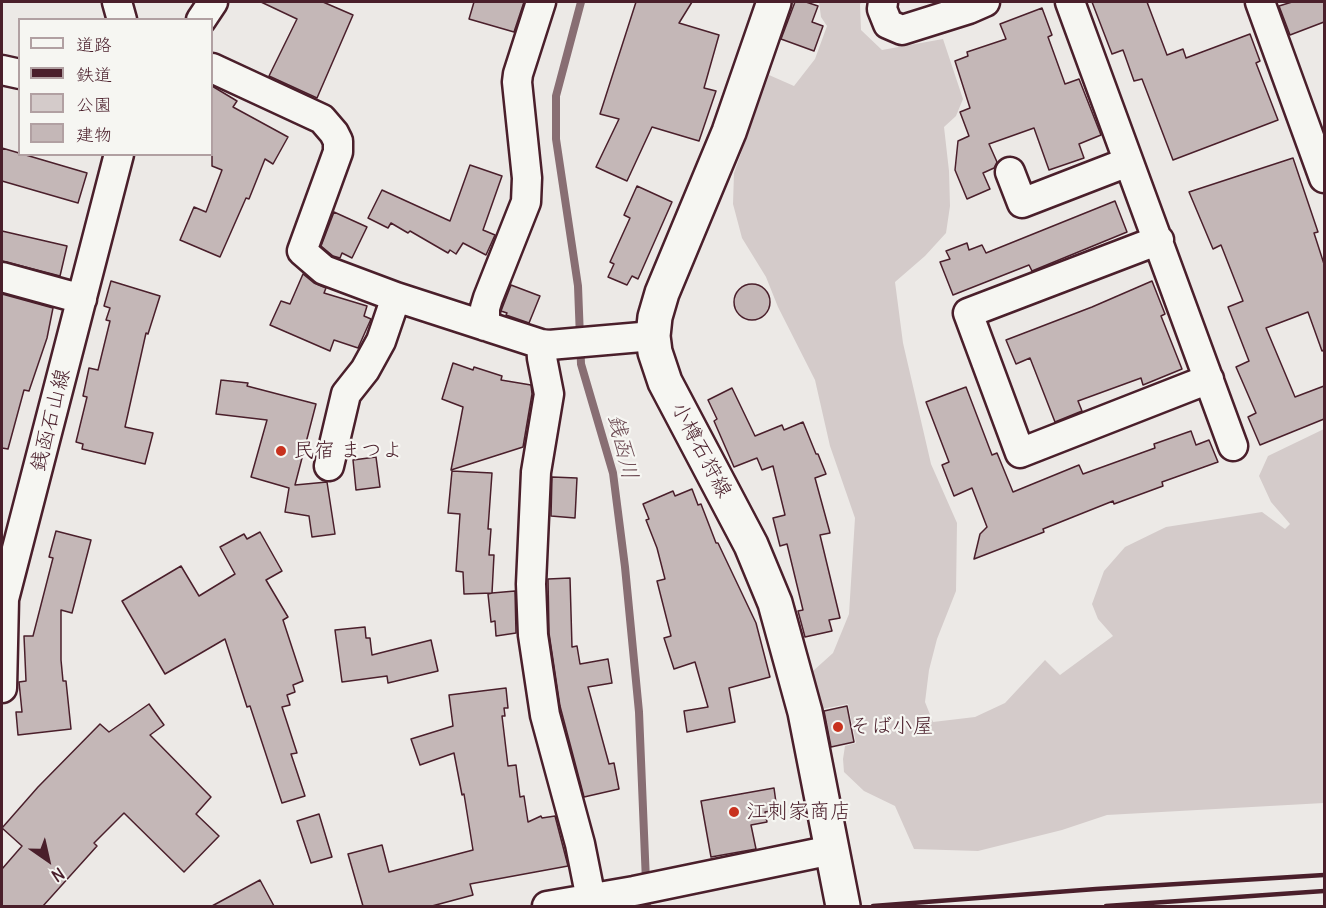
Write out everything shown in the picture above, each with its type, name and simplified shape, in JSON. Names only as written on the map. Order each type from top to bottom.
[{"type":"main road","name":"小樽石狩線","points":[[774,2],[729,132],[662,293],[655,317],[653,336],[664,382],[751,545],[775,603],[800,690],[843,906]]},
{"type":"street","points":[[117,2],[121,18]]},
{"type":"street","points":[[202,18],[213,2]]},
{"type":"street","points":[[485,326],[485,309],[488,298],[526,202],[527,178],[517,82],[541,2]]},
{"type":"street","points":[[883,2],[882,9],[888,24],[902,30],[985,2]]},
{"type":"street","points":[[1070,2],[1233,446]]},
{"type":"street","points":[[1260,2],[1324,178]]},
{"type":"street","points":[[213,68],[327,123],[338,141],[338,152],[302,251],[324,270],[396,297],[545,344],[653,336]]},
{"type":"street","points":[[2,70],[18,74]]},
{"type":"street","name":"銭函石山線","points":[[2,688],[4,599],[118,156]]},
{"type":"street","points":[[1010,172],[1022,203],[1128,162]]},
{"type":"street","points":[[1158,240],[968,313],[1020,453],[1209,379]]},
{"type":"street","points":[[2,277],[82,299]]},
{"type":"street","points":[[329,466],[346,394],[365,370],[381,341],[396,297]]},
{"type":"street","points":[[545,344],[549,394],[536,472],[531,584],[532,635],[545,715],[580,844],[591,899]]},
{"type":"street","points":[[547,906],[634,891],[832,850]]},
{"type":"green space","points":[[819,2],[862,2],[860,4],[861,30],[882,50],[943,39],[963,99],[956,116],[944,127],[950,206],[946,233],[925,256],[895,282],[903,343],[931,464],[957,523],[956,591],[937,639],[929,670],[925,702],[933,722],[975,717],[1005,703],[1045,660],[1060,675],[1113,636],[1098,619],[1092,604],[1104,571],[1125,547],[1166,527],[1262,512],[1285,529],[1290,524],[1271,502],[1259,476],[1268,456],[1324,429],[1324,803],[1107,815],[1062,830],[978,851],[914,849],[895,806],[864,791],[844,772],[845,746],[856,743],[848,704],[822,709],[813,671],[833,653],[849,614],[855,518],[830,446],[815,380],[778,307],[766,277],[742,238],[733,204],[734,173],[769,75],[794,86],[815,59],[827,26],[821,17]]},
{"type":"building","points":[[261,2],[323,2],[353,15],[317,98],[269,76],[297,19]]},
{"type":"building","points":[[474,2],[524,2],[514,32],[469,19]]},
{"type":"building","points":[[636,2],[692,2],[679,23],[719,35],[704,88],[716,91],[699,141],[652,127],[627,181],[596,167],[619,119],[600,114]]},
{"type":"building","points":[[795,2],[806,2],[818,6],[812,22],[823,26],[814,51],[781,39]]},
{"type":"building","points":[[1092,2],[1147,2],[1167,55],[1183,49],[1186,58],[1250,34],[1260,61],[1256,63],[1278,120],[1173,160],[1142,79],[1134,81],[1123,50],[1112,54]]},
{"type":"building","points":[[1292,2],[1324,2],[1324,22],[1290,35],[1279,6]]},
{"type":"building","points":[[1042,8],[1052,35],[1048,37],[1065,84],[1079,79],[1101,135],[1079,144],[1084,158],[1049,170],[1034,128],[989,144],[997,162],[994,168],[983,173],[990,189],[967,199],[955,170],[958,141],[969,136],[960,112],[970,108],[955,61],[968,56],[967,52],[1006,39],[1000,24]]},
{"type":"building","points":[[213,87],[237,101],[233,107],[288,137],[273,164],[265,159],[249,199],[246,198],[220,257],[180,240],[194,207],[206,212],[222,170],[212,166]]},
{"type":"building","points":[[2,148],[18,153],[18,156],[29,156],[87,173],[78,203],[2,181]]},
{"type":"building","points":[[1293,158],[1318,232],[1314,233],[1324,264],[1324,350],[1322,351],[1308,312],[1266,328],[1295,397],[1324,386],[1324,419],[1260,445],[1248,417],[1256,413],[1236,367],[1249,361],[1228,307],[1243,301],[1221,245],[1213,249],[1189,192]]},
{"type":"building","points":[[470,165],[502,176],[483,230],[495,235],[486,255],[463,243],[456,254],[450,250],[448,253],[410,231],[408,233],[391,223],[388,228],[368,218],[382,190],[450,221]]},
{"type":"building","points":[[637,186],[672,202],[638,279],[632,276],[627,285],[608,277],[614,264],[610,262],[630,218],[624,215]]},
{"type":"building","points":[[1115,201],[1127,232],[1032,271],[1029,265],[953,295],[940,262],[950,259],[946,251],[967,243],[969,250],[982,245],[986,253]]},
{"type":"building","points":[[334,212],[367,227],[352,258],[342,253],[340,258],[333,256],[321,246]]},
{"type":"building","points":[[2,231],[67,246],[60,276],[2,261]]},
{"type":"building","points":[[303,274],[314,283],[326,288],[324,293],[367,306],[364,316],[371,319],[358,348],[334,340],[330,351],[270,325],[281,301],[290,304]]},
{"type":"building","points":[[111,281],[160,296],[148,334],[146,333],[125,427],[153,433],[145,464],[82,449],[83,444],[76,442],[87,397],[83,396],[89,368],[98,370],[110,321],[106,320],[110,308],[104,306]]},
{"type":"building","points":[[1152,281],[1165,314],[1161,316],[1182,369],[1143,385],[1141,378],[1078,401],[1082,411],[1055,422],[1030,358],[1016,364],[1006,340]]},
{"type":"building","points":[[752,284],[765,289],[770,302],[765,315],[752,320],[739,315],[734,302],[739,289]]},
{"type":"building","points":[[511,285],[540,296],[529,323],[501,311]]},
{"type":"building","points":[[2,294],[53,308],[47,338],[29,391],[24,390],[8,449],[2,448]]},
{"type":"building","points":[[453,363],[502,376],[501,380],[531,385],[532,394],[523,447],[451,470],[463,407],[442,399]]},
{"type":"building","points":[[221,380],[248,383],[247,386],[316,404],[295,485],[327,482],[335,534],[312,537],[309,516],[285,512],[289,488],[251,477],[267,420],[216,414]]},
{"type":"building","points":[[966,387],[992,455],[997,453],[1013,492],[1079,465],[1083,474],[1155,448],[1154,444],[1191,431],[1196,445],[1209,440],[1218,462],[1162,482],[1163,486],[1114,504],[1113,501],[1043,529],[1044,532],[974,559],[980,534],[987,527],[972,488],[954,496],[942,465],[949,462],[926,402]]},
{"type":"building","points":[[732,388],[755,436],[782,425],[784,430],[803,422],[816,454],[818,454],[826,474],[815,478],[830,533],[820,535],[840,618],[829,620],[832,631],[805,637],[798,611],[803,610],[787,544],[780,546],[773,518],[785,515],[773,466],[762,470],[757,458],[734,467],[714,421],[717,419],[708,400]]},
{"type":"building","points":[[376,457],[380,487],[356,490],[353,460]]},
{"type":"building","points":[[452,471],[492,473],[488,529],[491,529],[489,555],[494,555],[492,593],[464,594],[463,572],[456,571],[460,514],[448,513]]},
{"type":"building","points":[[552,477],[577,478],[575,518],[551,516]]},
{"type":"building","points":[[692,489],[756,623],[770,677],[729,688],[735,722],[687,732],[684,711],[708,707],[695,662],[674,669],[664,638],[671,636],[657,581],[665,579],[643,504],[673,491],[675,496]]},
{"type":"building","points":[[56,531],[91,540],[72,613],[61,610],[61,660],[63,681],[66,681],[71,729],[18,735],[16,712],[22,712],[19,682],[26,681],[24,636],[33,636],[53,558],[49,557]]},
{"type":"building","points":[[260,532],[282,571],[266,580],[288,617],[283,620],[303,681],[293,685],[295,692],[287,695],[290,705],[282,707],[297,753],[291,754],[305,796],[282,803],[225,639],[165,674],[122,601],[181,566],[199,596],[235,574],[220,547],[244,534],[247,539]]},
{"type":"building","points":[[570,578],[572,647],[577,646],[580,664],[608,659],[612,683],[588,687],[609,764],[614,763],[619,789],[584,797],[560,706],[549,633],[548,579]]},
{"type":"building","points":[[515,591],[516,633],[496,636],[495,621],[491,622],[488,594]]},
{"type":"building","points":[[365,627],[366,638],[370,638],[372,655],[431,640],[438,671],[388,683],[387,676],[342,682],[335,630]]},
{"type":"building","points":[[506,688],[508,708],[504,708],[505,716],[502,716],[508,766],[516,765],[520,797],[524,796],[528,822],[541,816],[542,818],[555,816],[568,866],[470,884],[473,895],[432,906],[363,906],[348,854],[382,845],[389,872],[473,850],[464,794],[462,795],[454,753],[420,765],[411,739],[453,726],[449,695]]},
{"type":"building","points":[[149,704],[164,725],[150,735],[211,797],[196,814],[219,836],[184,872],[124,813],[94,843],[97,846],[43,906],[2,906],[2,869],[22,846],[2,828],[38,787],[100,724],[109,732]]},
{"type":"building","name":"そば小屋","points":[[847,706],[854,742],[831,747],[824,711]]},
{"type":"building","points":[[774,788],[777,810],[765,812],[767,822],[751,825],[756,849],[711,857],[701,801]]},
{"type":"building","points":[[319,814],[332,857],[311,863],[297,821]]},
{"type":"building","points":[[260,880],[274,906],[212,906]]},
{"type":"waterway","name":"銭函川","points":[[581,2],[556,96],[556,139],[578,286],[581,364],[613,473],[625,567],[639,712],[647,906]]},
{"type":"railway","points":[[873,906],[1324,875]]},
{"type":"railway","points":[[1106,906],[1324,891]]},
{"type":"place","name":"民宿 まつよ","points":[[281,451]]},
{"type":"place","name":"そば小屋","points":[[838,727]]},
{"type":"place","name":"江刺家商店","points":[[734,812]]}]
